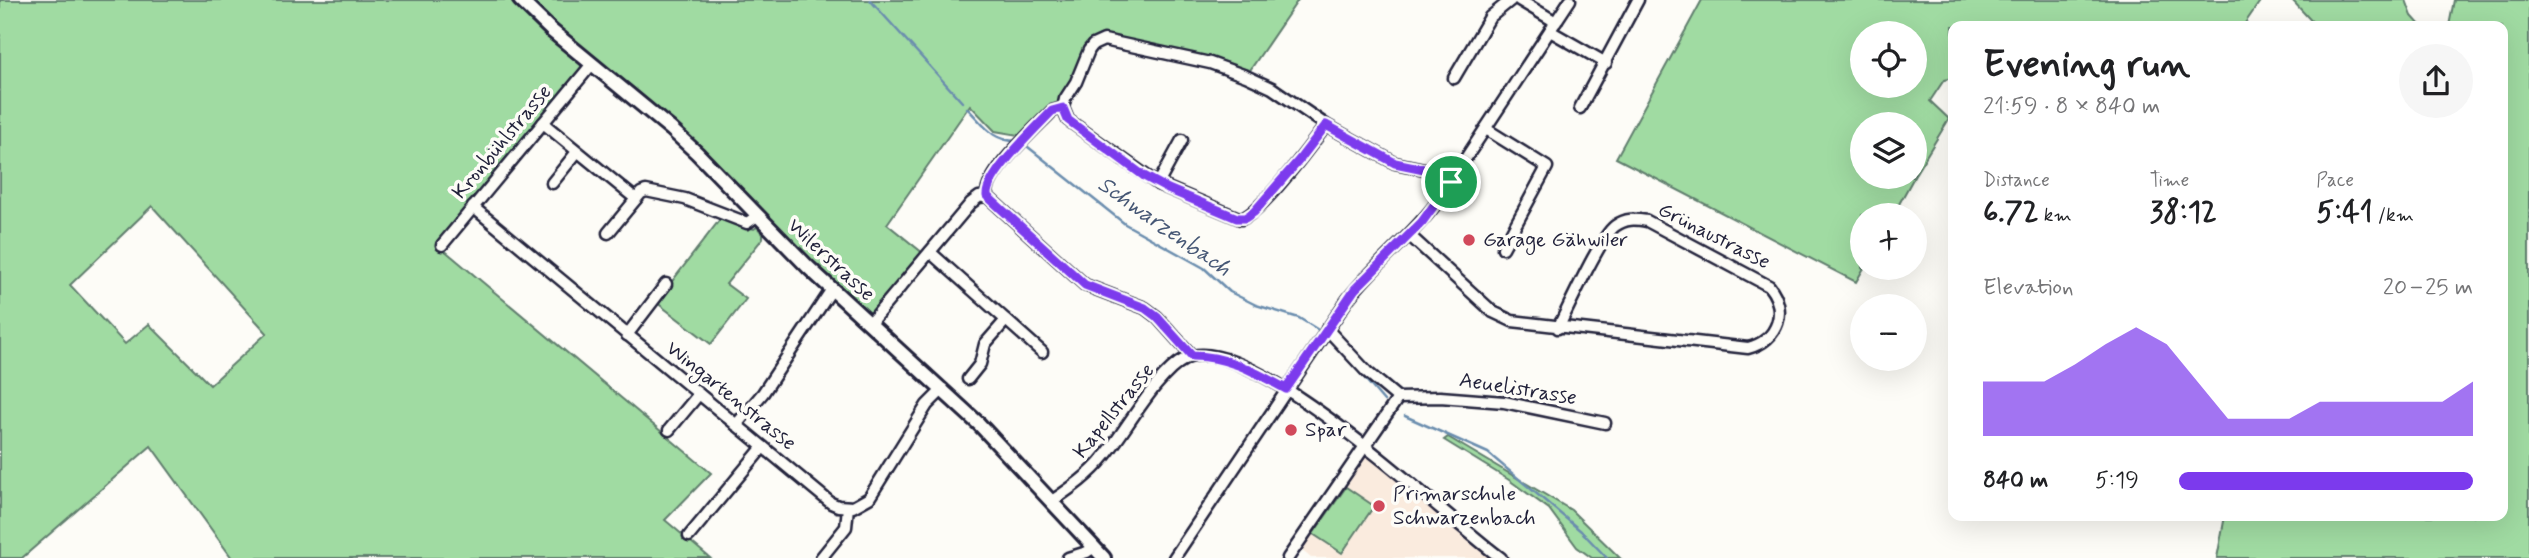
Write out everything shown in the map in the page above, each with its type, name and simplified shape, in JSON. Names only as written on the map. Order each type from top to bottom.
[{"type":"main road","name":"Wilerstrasse","points":[[520,0],[540,20],[671,129],[832,289],[979,424],[1104,558]]},
{"type":"street","points":[[1454,78],[1490,17],[1511,0]]},
{"type":"street","points":[[1519,0],[1606,63]]},
{"type":"street","points":[[1174,558],[1327,329],[1371,270],[1422,222],[1451,182],[1570,0]]},
{"type":"street","points":[[1580,108],[1638,0]]},
{"type":"street","points":[[1326,125],[1258,208],[1245,218],[1227,215],[1158,184],[1068,120],[1063,108],[1089,50],[1099,42],[1110,40],[1210,63],[1246,76],[1272,88],[1326,125],[1395,163],[1429,170],[1451,182]]},
{"type":"street","name":"Kronbühlstrasse","points":[[442,245],[592,64]]},
{"type":"street","points":[[1063,108],[1052,111],[1027,137],[990,180],[987,196],[1085,285],[1145,308],[1157,317],[1192,356],[1231,361],[1286,389],[1366,445],[1501,558]]},
{"type":"street","points":[[543,122],[636,199]]},
{"type":"street","points":[[1486,129],[1547,167],[1503,248]]},
{"type":"street","points":[[1158,184],[1182,140]]},
{"type":"street","points":[[552,183],[577,152]]},
{"type":"street","points":[[608,233],[641,193],[646,191],[685,199],[747,223],[757,216]]},
{"type":"street","points":[[870,323],[971,203],[979,197],[987,196]]},
{"type":"street","name":"Wingartenstrasse","points":[[473,207],[831,503],[848,507]]},
{"type":"street","name":"Grünaustrasse","points":[[1409,235],[1502,318],[1512,321],[1558,328],[1748,348],[1770,336],[1777,323],[1780,308],[1777,297],[1769,286],[1647,221],[1634,219],[1621,222],[1606,235],[1558,328]]},
{"type":"street","points":[[930,252],[1042,352]]},
{"type":"street","points":[[627,335],[666,284]]},
{"type":"street","points":[[736,425],[763,393],[832,289]]},
{"type":"street","points":[[968,379],[980,364],[985,344],[1006,320]]},
{"type":"street","points":[[1288,558],[1398,398],[1367,372],[1327,329]]},
{"type":"street","name":"Kapellstrasse","points":[[1052,501],[1093,470],[1167,374],[1192,356]]},
{"type":"street","points":[[821,558],[846,527],[848,507],[859,505],[872,494],[927,405],[943,389]]},
{"type":"street","points":[[669,430],[699,394]]},
{"type":"street","name":"Aeuelistrasse","points":[[1398,398],[1440,397],[1504,402],[1605,423]]},
{"type":"street","points":[[689,536],[763,447]]},
{"type":"street","points":[[1068,558],[1094,547]]},
{"type":"shaded area","name":"Primarschule Schwarzenbach","points":[[1368,452],[1493,558],[1311,558],[1299,548],[1342,483]]},
{"type":"green space","points":[[0,0],[1298,0],[1246,76],[1099,42],[1076,82],[1057,106],[1024,136],[995,131],[970,105],[887,224],[924,254],[874,314],[868,313],[813,263],[714,162],[643,95],[591,56],[437,244],[711,473],[665,520],[710,558],[232,558],[151,446],[22,558],[0,558]],"holes":[[[152,206],[267,333],[210,385],[149,324],[125,344],[70,285]]]},
{"type":"green space","points":[[1702,0],[2261,0],[2246,21],[1948,21],[1948,79],[1944,80],[1930,101],[1948,121],[1927,155],[1927,112],[1850,112],[1850,189],[1907,189],[1900,203],[1850,203],[1850,279],[1616,158]]},
{"type":"green space","points":[[2292,0],[2406,0],[2416,21],[2311,21]]},
{"type":"green space","points":[[2454,0],[2529,0],[2529,558],[2217,558],[2224,521],[2508,521],[2508,21],[2450,21]]},
{"type":"green space","points":[[721,218],[754,229],[757,227],[763,238],[726,284],[746,299],[711,344],[656,302]]},
{"type":"green space","points":[[1448,437],[1571,510],[1620,558],[1592,558],[1577,547],[1549,509],[1509,480],[1444,440]]},
{"type":"green space","points":[[1346,487],[1374,506],[1342,553],[1313,534]]},
{"type":"waterway","name":"Schwarzenbach","points":[[870,0],[962,102]]},
{"type":"waterway","name":"Schwarzenbach","points":[[967,108],[995,135],[1017,141]]},
{"type":"waterway","name":"Schwarzenbach","points":[[1023,143],[1125,224],[1204,268],[1230,292],[1256,305],[1299,318],[1320,331]]},
{"type":"waterway","name":"Schwarzenbach","points":[[1359,372],[1384,401]]},
{"type":"waterway","name":"Schwarzenbach","points":[[1405,416],[1488,453],[1581,531],[1607,558]]},
{"type":"place","name":"Garage Gähwiler","points":[[1469,240]]},
{"type":"place","name":"Spar","points":[[1291,430]]},
{"type":"place","name":"Primarschule Schwarzenbach","points":[[1379,506]]},
{"type":"route","points":[[1063,108],[1068,120],[1144,176],[1168,189],[1241,219],[1254,212],[1326,125],[1395,163],[1429,170],[1451,182],[1422,222],[1371,270],[1355,289],[1286,389],[1231,361],[1192,356],[1157,317],[1145,308],[1085,285],[987,196],[986,191],[990,180],[1052,111],[1063,108]]}]
